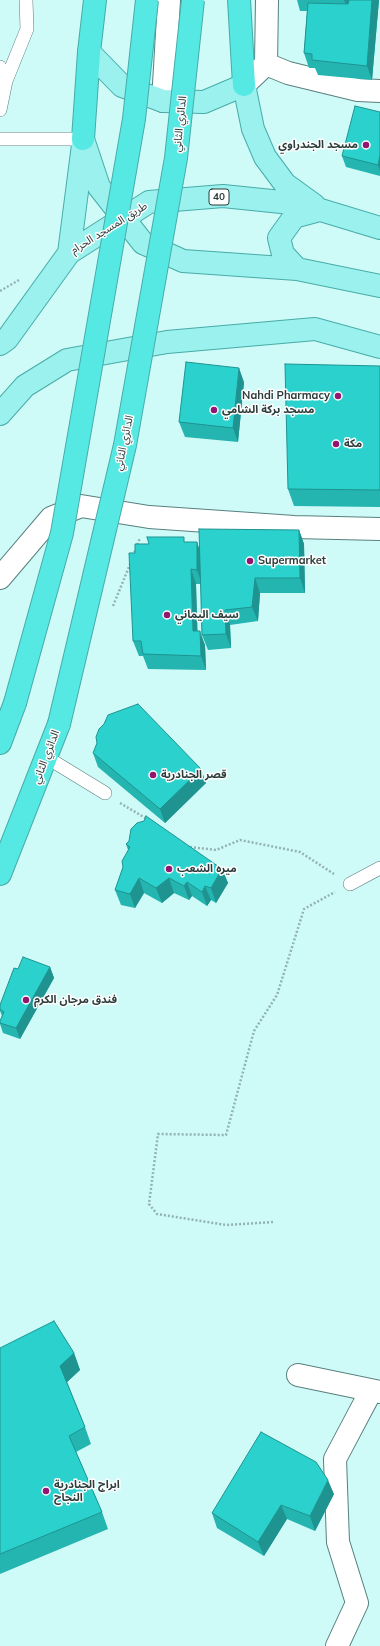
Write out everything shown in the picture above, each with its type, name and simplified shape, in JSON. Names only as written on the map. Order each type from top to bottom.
[{"type":"highway","points":[[83,139],[89,52],[95,0]]},
{"type":"highway","points":[[0,743],[15,703],[62,533],[134,119],[147,0]]},
{"type":"highway","name":"الدائري الثاني","points":[[0,874],[59,724],[125,445],[176,158],[194,0]]},
{"type":"highway","points":[[239,0],[244,85]]},
{"type":"main road","points":[[89,52],[122,86],[163,101],[204,102],[244,85],[253,129],[265,158],[285,184],[320,210]]},
{"type":"main road","points":[[83,139],[99,187],[143,243],[183,261],[297,269],[380,286]]},
{"type":"main road","points":[[69,253],[83,139]]},
{"type":"main road","name":"طريق المسجد الحرام","points":[[0,344],[7,339],[69,253],[150,202],[223,196],[301,204],[380,228]]},
{"type":"main road","points":[[297,269],[283,254],[279,238],[294,217],[320,210]]},
{"type":"main road","points":[[0,414],[25,386],[67,360],[152,344],[315,329],[380,348]]},
{"type":"street","points":[[163,101],[169,0]]},
{"type":"street","points":[[244,85],[266,64],[267,0]]},
{"type":"street","points":[[266,64],[288,73],[358,90],[380,91]]},
{"type":"street","points":[[0,578],[51,518],[81,506],[149,517],[294,527],[380,529]]},
{"type":"street","points":[[298,1375],[375,1392],[334,1459],[338,1542],[357,1603],[337,1646]]},
{"type":"lane","points":[[0,110],[6,81],[27,29],[26,0]]},
{"type":"lane","points":[[0,67],[6,81]]},
{"type":"lane","points":[[0,139],[83,139]]},
{"type":"lane","points":[[46,757],[105,793]]},
{"type":"lane","points":[[350,884],[380,868]]},
{"type":"path","points":[[105,793],[152,823]]},
{"type":"path","points":[[185,844],[192,848],[216,850],[240,840],[300,852],[350,884],[304,909],[277,995],[254,1031],[226,1135],[158,1134],[149,1204],[157,1214],[226,1226],[273,1222]]},
{"type":"building","points":[[349,0],[372,0],[367,66],[312,60],[312,54],[304,53],[308,3],[348,4]]},
{"type":"building","name":"مسجد الجندراوي","points":[[355,106],[380,112],[380,155],[378,165],[342,156]]},
{"type":"building","name":"مسجد بركة الشامي","points":[[186,362],[239,368],[233,428],[179,422]]},
{"type":"building","name":"مكة","points":[[285,364],[380,366],[380,490],[288,489]]},
{"type":"building","name":"سيف اليماني","points":[[199,529],[299,530],[300,578],[255,578],[252,607],[225,610],[226,634],[202,635]]},
{"type":"building","name":"سيف اليماني","points":[[147,537],[184,537],[184,542],[197,542],[197,570],[191,569],[193,631],[200,631],[201,656],[143,654],[141,641],[133,641],[129,553],[135,553],[135,544],[149,544]]},
{"type":"building","name":"قصر الجنادرية","points":[[138,704],[201,769],[160,809],[93,753],[97,743],[96,737],[99,729],[104,724],[108,715]]},
{"type":"building","name":"ميره الشعب","points":[[146,816],[222,869],[211,888],[205,886],[202,892],[187,882],[184,886],[169,878],[156,888],[139,878],[130,894],[115,890],[123,867],[122,861],[130,847],[126,844],[129,841],[131,829],[137,823],[144,821]]},
{"type":"building","name":"فندق مرجان الكرم","points":[[23,957],[50,967],[16,1028],[0,1023],[4,1012],[0,1009],[0,1005],[14,968],[18,969]]},
{"type":"building","name":"ابراج الجنادرية النجاح","points":[[54,1321],[74,1353],[60,1366],[85,1427],[69,1436],[102,1512],[0,1554],[0,1348]]},
{"type":"building","points":[[261,1432],[316,1462],[328,1480],[310,1516],[281,1505],[258,1542],[212,1513]]},
{"type":"place","name":"مسجد الجندراوي","points":[[366,145]]},
{"type":"place","name":"Nahdi Pharmacy","points":[[338,396]]},
{"type":"place","name":"مسجد بركة الشامي","points":[[214,410]]},
{"type":"place","name":"مكة","points":[[336,444]]},
{"type":"place","name":"Supermarket","points":[[250,561]]},
{"type":"place","name":"سيف اليماني","points":[[167,615]]},
{"type":"place","name":"قصر الجنادرية","points":[[153,775]]},
{"type":"place","name":"ميره الشعب","points":[[169,869]]},
{"type":"place","name":"فندق مرجان الكرم","points":[[26,1000]]},
{"type":"place","name":"ابراج الجنادرية النجاح","points":[[46,1491]]}]
